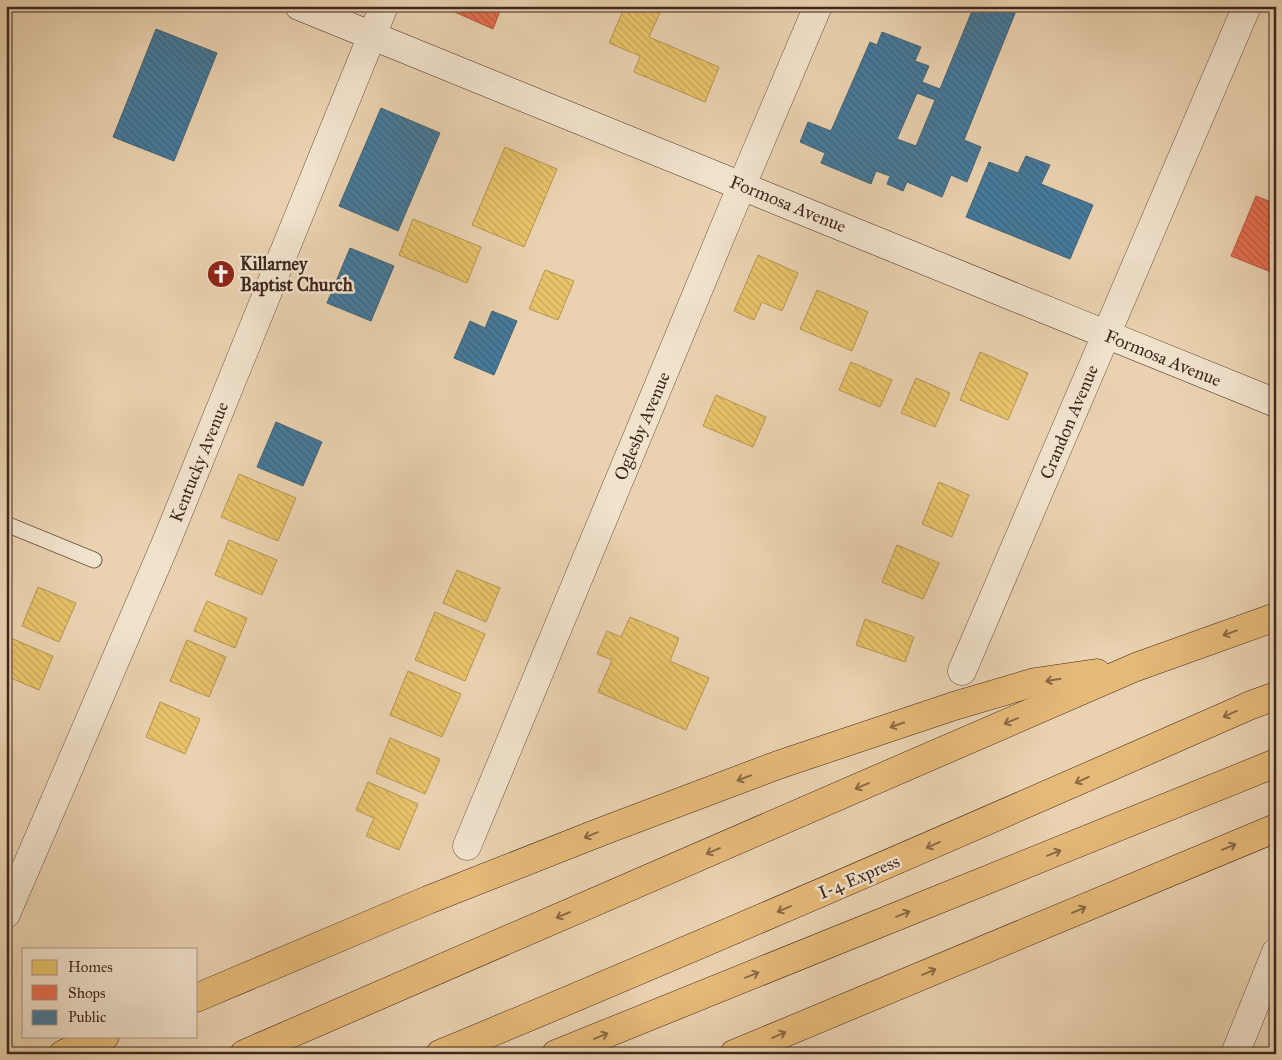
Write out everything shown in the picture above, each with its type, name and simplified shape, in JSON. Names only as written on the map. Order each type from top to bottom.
[{"type":"highway","points":[[244,1054],[1136,667],[1276,617]]},
{"type":"highway","points":[[198,997],[447,893],[603,831],[778,765],[954,706],[1026,685],[1136,667]]},
{"type":"highway","name":"I-4 Express","points":[[440,1054],[927,848],[1251,705],[1276,696]]},
{"type":"highway","points":[[556,1054],[1276,763]]},
{"type":"highway","points":[[734,1054],[1275,828]]},
{"type":"highway","points":[[63,1054],[100,1038]]},
{"type":"street","name":"Formosa Avenue","points":[[300,6],[1276,404]]},
{"type":"street","name":"Kentucky Avenue","points":[[6,914],[165,545],[384,6]]},
{"type":"street","name":"Oglesby Avenue","points":[[466,846],[818,6]]},
{"type":"street","name":"Crandon Avenue","points":[[962,671],[1247,6]]},
{"type":"street","points":[[1234,1054],[1276,952]]},
{"type":"lane","points":[[6,524],[94,560]]},
{"type":"building: Homes","points":[[625,6],[663,6],[649,37],[719,67],[705,102],[634,72],[640,56],[609,43]]},
{"type":"building: Homes","points":[[505,147],[557,169],[524,247],[472,225]]},
{"type":"building: Homes","points":[[413,219],[481,247],[467,283],[399,255]]},
{"type":"building: Homes","points":[[758,255],[798,273],[782,311],[762,302],[754,320],[734,311]]},
{"type":"building: Homes","points":[[545,270],[574,281],[558,320],[529,309]]},
{"type":"building: Homes","points":[[817,290],[868,312],[852,351],[800,329]]},
{"type":"building: Homes","points":[[980,352],[1028,373],[1008,420],[960,400]]},
{"type":"building: Homes","points":[[851,362],[892,380],[880,407],[839,390]]},
{"type":"building: Homes","points":[[916,378],[950,393],[935,427],[901,413]]},
{"type":"building: Homes","points":[[716,395],[766,417],[753,447],[703,426]]},
{"type":"building: Homes","points":[[239,474],[296,498],[278,541],[221,517]]},
{"type":"building: Homes","points":[[939,482],[969,495],[952,537],[922,524]]},
{"type":"building: Homes","points":[[229,540],[277,560],[262,595],[215,575]]},
{"type":"building: Homes","points":[[897,545],[939,563],[923,599],[882,582]]},
{"type":"building: Homes","points":[[457,570],[500,588],[486,622],[443,603]]},
{"type":"building: Homes","points":[[38,587],[76,603],[59,642],[22,626]]},
{"type":"building: Homes","points":[[207,601],[247,618],[235,648],[194,631]]},
{"type":"building: Homes","points":[[435,612],[485,634],[465,681],[415,660]]},
{"type":"building: Homes","points":[[630,617],[679,638],[670,661],[709,678],[686,730],[598,692],[612,660],[597,654],[607,631],[621,637]]},
{"type":"building: Homes","points":[[865,619],[914,637],[905,662],[856,645]]},
{"type":"building: Homes","points":[[6,636],[53,656],[39,690],[6,676]]},
{"type":"building: Homes","points":[[187,640],[226,657],[209,697],[170,681]]},
{"type":"building: Homes","points":[[408,671],[461,694],[442,737],[390,715]]},
{"type":"building: Homes","points":[[160,702],[200,719],[185,754],[146,737]]},
{"type":"building: Homes","points":[[390,738],[440,759],[425,794],[376,773]]},
{"type":"building: Homes","points":[[368,782],[418,804],[399,850],[366,836],[374,818],[356,810]]},
{"type":"building: Shops","points":[[441,6],[502,6],[493,29]]},
{"type":"building: Shops","points":[[1256,196],[1276,204],[1276,274],[1231,256]]},
{"type":"building: Public","points":[[974,6],[1018,6],[964,140],[981,147],[967,182],[951,175],[942,197],[907,182],[903,191],[887,184],[890,176],[876,171],[871,184],[821,163],[825,153],[800,142],[808,122],[831,131],[870,42],[877,45],[882,32],[921,47],[915,61],[929,66],[922,82],[940,89]],"holes":[[[917,93],[935,100],[916,146],[897,139]]]},
{"type":"building: Public","points":[[156,29],[217,53],[174,161],[113,137]]},
{"type":"building: Public","points":[[381,108],[440,133],[398,231],[339,206]]},
{"type":"building: Public","points":[[1026,156],[1050,165],[1041,184],[1093,205],[1070,259],[966,217],[989,162],[1018,173]]},
{"type":"building: Public","points":[[350,248],[394,266],[371,321],[327,303]]},
{"type":"building: Public","points":[[492,311],[517,321],[494,375],[454,358],[470,321],[485,328]]},
{"type":"building: Public","points":[[276,422],[322,442],[303,486],[257,467]]},
{"type":"place","name":"Killarney Baptist Church","points":[[221,274]]}]
